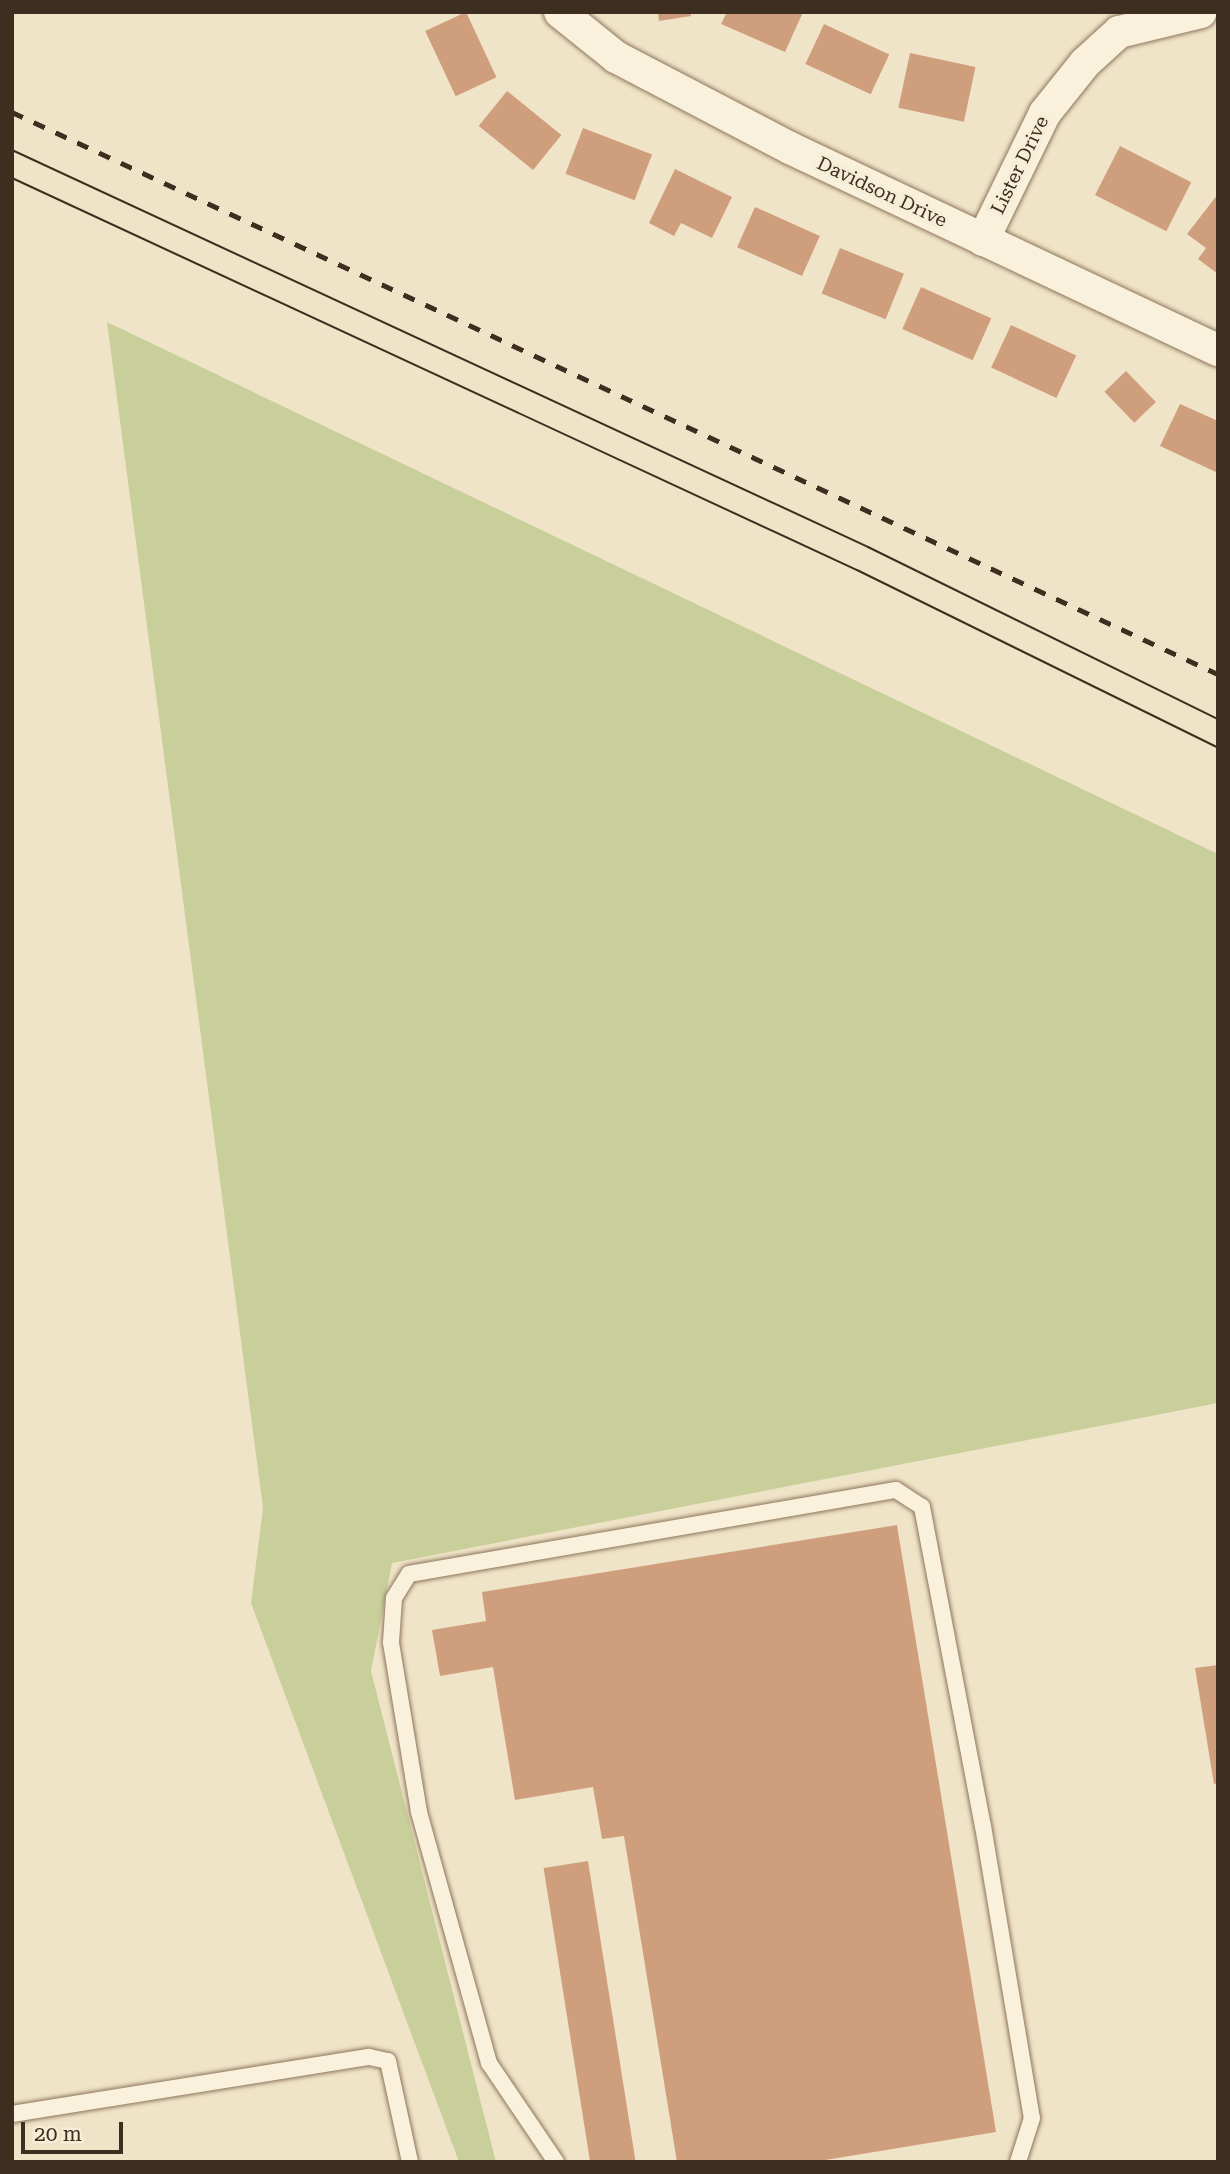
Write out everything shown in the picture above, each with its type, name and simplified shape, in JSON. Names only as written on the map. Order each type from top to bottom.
[{"type":"street","name":"Davidson Drive","points":[[560,12],[616,57],[790,148],[1218,350]]},
{"type":"street","name":"Lister Drive","points":[[984,240],[1045,113],[1085,63],[1119,32],[1200,12]]},
{"type":"lane","points":[[556,2162],[489,2063],[419,1812],[391,1642],[394,1598],[409,1574],[896,1490],[922,1507],[983,1826],[1032,2118],[1018,2162]]},
{"type":"lane","points":[[12,2114],[369,2057],[388,2061],[410,2162]]},
{"type":"green space","points":[[107,322],[1218,854],[1218,1403],[392,1563],[371,1671],[496,2162],[459,2162],[251,1603],[263,1508]]},
{"type":"building","points":[[466,12],[496,77],[456,96],[425,31]]},
{"type":"building","points":[[658,12],[690,12],[691,16],[659,21]]},
{"type":"building","points":[[727,12],[803,12],[785,52],[721,24]]},
{"type":"building","points":[[824,24],[889,54],[871,94],[805,64]]},
{"type":"building","points":[[910,53],[976,67],[964,122],[898,108]]},
{"type":"building","points":[[507,91],[561,135],[533,170],[479,126]]},
{"type":"building","points":[[583,128],[652,155],[635,200],[565,174]]},
{"type":"building","points":[[1120,146],[1191,182],[1166,231],[1095,195]]},
{"type":"building","points":[[675,169],[732,197],[712,238],[681,223],[674,236],[649,223]]},
{"type":"building","points":[[1218,194],[1218,274],[1198,259],[1206,248],[1187,234]]},
{"type":"building","points":[[755,207],[820,236],[802,276],[737,247]]},
{"type":"building","points":[[840,248],[904,274],[886,319],[822,293]]},
{"type":"building","points":[[921,287],[991,318],[973,360],[902,329]]},
{"type":"building","points":[[1011,325],[1076,355],[1056,398],[991,368]]},
{"type":"building","points":[[1126,371],[1156,402],[1134,423],[1104,392]]},
{"type":"building","points":[[1180,404],[1218,421],[1218,473],[1160,446]]},
{"type":"building","points":[[897,1525],[996,2132],[813,2162],[677,2162],[624,1836],[602,1839],[593,1787],[515,1800],[493,1667],[440,1676],[432,1630],[486,1621],[482,1592]]},
{"type":"building","points":[[1218,1665],[1218,1783],[1214,1784],[1195,1668]]},
{"type":"building","points":[[588,1861],[636,2162],[590,2162],[544,1868]]},
{"type":"tram line","points":[[12,150],[868,547],[1218,719]]},
{"type":"tram line","points":[[12,178],[857,570],[1218,748]]},
{"type":"railway","points":[[12,112],[1218,674]]}]
